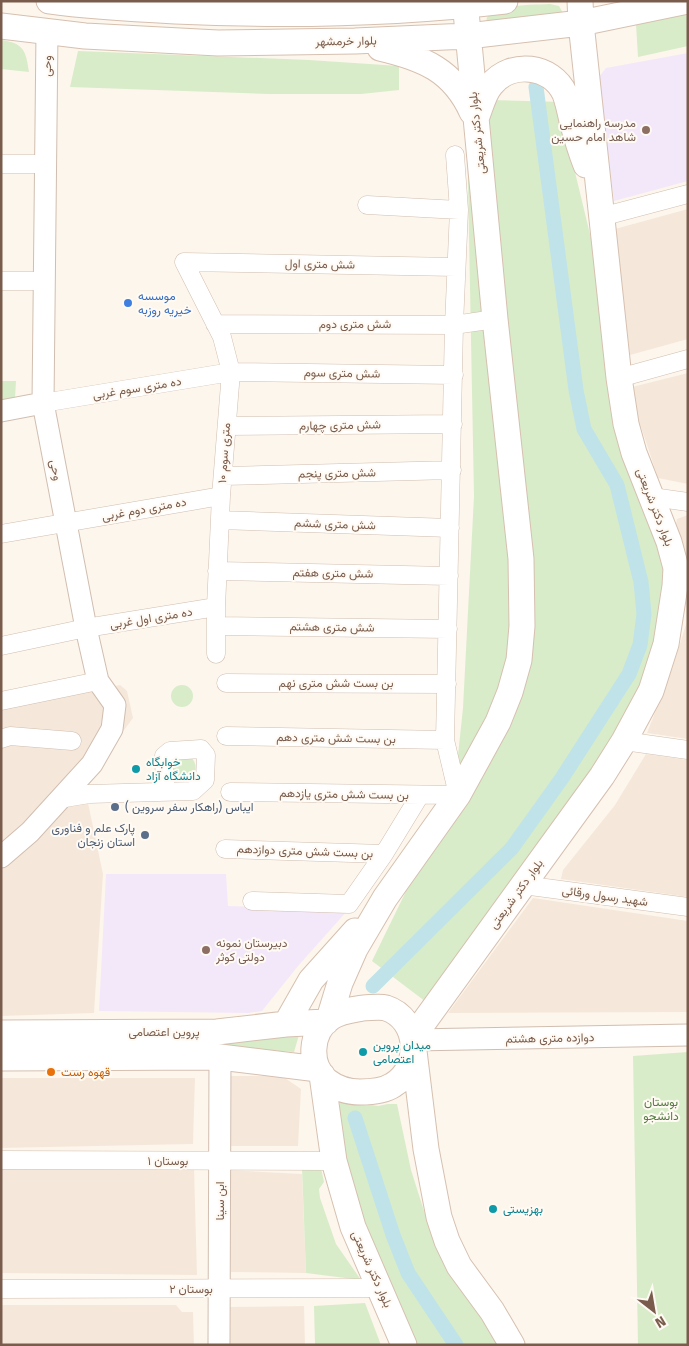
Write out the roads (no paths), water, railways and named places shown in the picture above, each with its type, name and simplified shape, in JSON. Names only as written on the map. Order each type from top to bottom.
[{"type":"main road","points":[[50,1],[219,13],[307,15],[505,1]]},
{"type":"main road","name":"بلوار خرمشهر","points":[[1,26],[85,36],[218,43],[355,42],[468,36],[580,12],[688,1]]},
{"type":"main road","name":"بلوار دکتر شریعتی","points":[[328,1020],[340,983],[355,949],[385,898],[458,795],[498,722],[510,692],[519,660],[522,626],[522,559],[495,319],[465,4]]},
{"type":"main road","name":"بلوار دکتر شریعتی","points":[[413,1043],[523,885],[602,776],[624,741],[654,684],[681,587],[670,542],[634,453],[626,424],[619,378],[580,12]]},
{"type":"main road","points":[[355,42],[418,58],[449,77],[463,95],[476,119]]},
{"type":"main road","points":[[476,119],[488,89],[492,83],[504,74],[517,69],[532,69],[546,73],[557,82],[565,94],[578,145],[600,206]]},
{"type":"main road","points":[[286,1024],[311,980],[385,898]]},
{"type":"main road","points":[[413,1043],[411,1065],[404,1076],[393,1085],[380,1090],[359,1092],[338,1088],[326,1080],[320,1072],[314,1056],[314,1042],[320,1029],[328,1020],[341,1012],[363,1008],[385,1008],[398,1015],[407,1025],[413,1043],[426,1149],[439,1217],[447,1241],[459,1266],[492,1311],[512,1345]]},
{"type":"main road","name":"پروین اعتصامی","points":[[1,1033],[217,1032],[328,1020]]},
{"type":"main road","name":"پروین اعتصامی","points":[[1,1058],[220,1056],[320,1072]]},
{"type":"main road","name":"بلوار دکتر شریعتی","points":[[320,1072],[334,1161],[353,1227],[381,1288],[404,1345]]},
{"type":"street","name":"وحی","points":[[1,857],[30,832],[92,764],[112,729],[115,705],[98,681],[43,403],[47,32]]},
{"type":"street","points":[[455,155],[459,210],[454,325],[445,740],[458,795]]},
{"type":"street","points":[[1,164],[46,164]]},
{"type":"street","points":[[600,206],[688,194]]},
{"type":"street","points":[[367,205],[459,210]]},
{"type":"street","name":"شش متری اول","points":[[184,262],[456,267]]},
{"type":"street","name":"۱۰ متری سوم","points":[[184,262],[222,337],[230,372],[221,496],[216,654]]},
{"type":"street","points":[[1,281],[44,281]]},
{"type":"street","name":"شش متری دوم","points":[[215,324],[454,325],[495,319]]},
{"type":"street","points":[[619,378],[688,360]]},
{"type":"street","name":"ده متری سوم غربی","points":[[43,403],[230,372]]},
{"type":"street","name":"شش متری سوم","points":[[230,372],[454,375]]},
{"type":"street","points":[[1,411],[43,403]]},
{"type":"street","name":"شش متری چهارم","points":[[226,426],[452,424]]},
{"type":"street","name":"شش متری پنجم","points":[[223,476],[452,470]]},
{"type":"street","name":"ده متری دوم غربی","points":[[1,534],[221,496]]},
{"type":"street","points":[[652,496],[687,502]]},
{"type":"street","name":"شش متری ششم","points":[[220,520],[450,528]]},
{"type":"street","name":"شش متری هفتم","points":[[218,571],[449,576]]},
{"type":"street","name":"ده متری اول غربی","points":[[1,646],[86,628],[216,607]]},
{"type":"street","name":"شش متری هشتم","points":[[216,626],[448,629]]},
{"type":"street","points":[[1,701],[98,681]]},
{"type":"street","name":"بن بست شش متری نهم","points":[[226,683],[447,684]]},
{"type":"street","points":[[1,739],[10,736],[72,741]]},
{"type":"street","name":"بن بست شش متری دهم","points":[[226,736],[445,740]]},
{"type":"street","points":[[624,741],[688,750]]},
{"type":"street","points":[[59,799],[89,794],[165,792]]},
{"type":"street","name":"بن بست شش متری یازدهم","points":[[230,792],[458,795]]},
{"type":"street","points":[[252,901],[349,904],[384,854],[420,795]]},
{"type":"street","name":"بن بست شش متری دوازدهم","points":[[225,849],[384,854]]},
{"type":"street","name":"شهید رسول ورقائی","points":[[523,885],[688,907]]},
{"type":"street","name":"دوازده متری هشتم","points":[[413,1043],[688,1035]]},
{"type":"street","name":"ابن سینا","points":[[219,1345],[220,1056]]},
{"type":"street","name":"بوستان ۱","points":[[1,1160],[334,1161]]},
{"type":"street","name":"بوستان ۲","points":[[1,1289],[381,1288]]},
{"type":"waterway","points":[[373,986],[512,848],[562,778],[629,674],[640,645],[644,614],[641,582],[617,485],[584,429],[576,390],[536,87]]},
{"type":"waterway","points":[[355,1118],[393,1235],[408,1273],[456,1345]]},
{"type":"place","name":"مدرسه راهنمایی شاهد امام حسین","points":[[646,130]]},
{"type":"place","name":"موسسه خیریه روزبه","points":[[128,303]]},
{"type":"place","name":"خوابگاه دانشگاه آزاد","points":[[136,769]]},
{"type":"place","name":"ایباس (راهکار سفر سروین )","points":[[115,807]]},
{"type":"place","name":"پارک علم و فناوری استان زنجان","points":[[145,835]]},
{"type":"place","name":"دبیرستان نمونه دولتی کوثر","points":[[206,950]]},
{"type":"place","name":"میدان پروین اعتصامی","points":[[363,1052]]},
{"type":"place","name":"قهوه رست","points":[[51,1072]]},
{"type":"place","name":"بهزیستی","points":[[493,1209]]},
{"type":"park label","name":"بوستان دانشجو","points":[[661,1109]]}]
